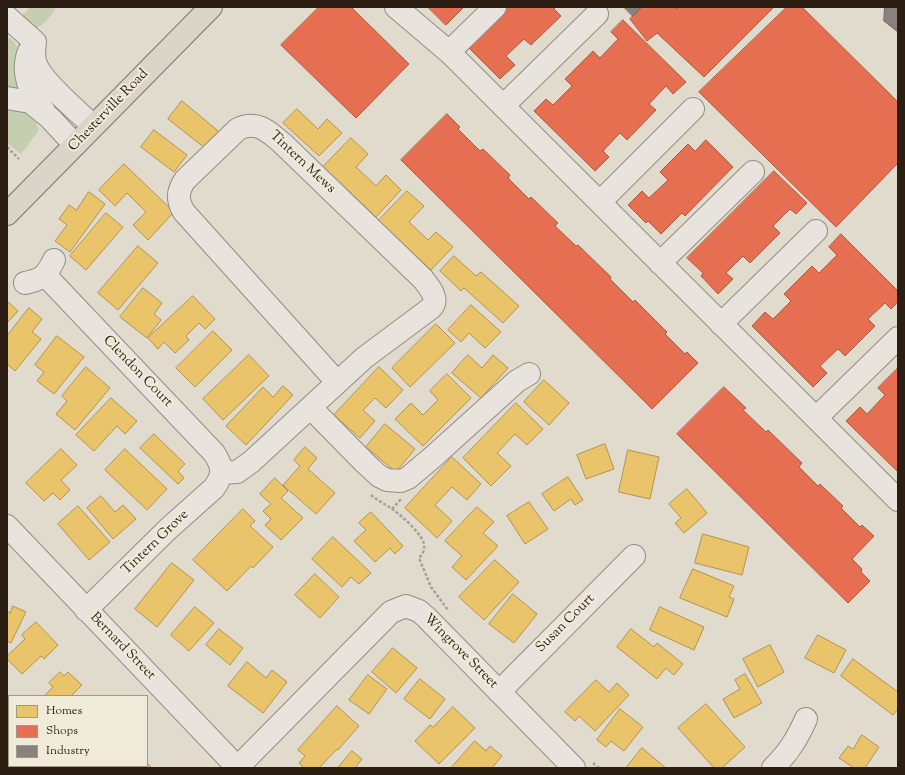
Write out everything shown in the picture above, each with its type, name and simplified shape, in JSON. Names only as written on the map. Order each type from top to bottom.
[{"type":"main road","name":"Chesterville Road","points":[[7,214],[211,7]]},
{"type":"street","points":[[396,7],[449,52],[898,500]]},
{"type":"street","points":[[449,52],[495,7]]},
{"type":"street","points":[[503,106],[597,14]]},
{"type":"street","points":[[7,17],[35,42]]},
{"type":"street","points":[[35,42],[35,64],[40,72],[47,81],[93,126]]},
{"type":"street","points":[[35,42],[28,52],[26,61],[25,70],[28,85],[36,100],[50,118],[75,145]]},
{"type":"street","points":[[7,98],[30,102],[50,118]]},
{"type":"street","points":[[600,202],[693,109]]},
{"type":"street","name":"Tintern Mews","points":[[222,473],[237,472],[244,468],[370,353],[431,308],[434,302],[431,289],[423,279],[273,134],[263,128],[254,125],[247,125],[238,129],[185,180],[180,188],[178,196],[180,204],[184,212],[226,260],[337,382]]},
{"type":"street","points":[[660,263],[753,172]]},
{"type":"street","points":[[722,324],[816,231]]},
{"type":"street","name":"Clendon Court","points":[[25,283],[35,280],[50,268],[214,452],[219,460],[222,473]]},
{"type":"street","points":[[816,418],[898,338]]},
{"type":"street","points":[[311,408],[379,476],[387,480],[401,481],[408,478],[434,456],[517,381],[529,374]]},
{"type":"street","name":"Tintern Grove","points":[[86,610],[168,529],[214,488],[220,480],[222,473]]},
{"type":"street","name":"Bernard Street","points":[[10,535],[86,610],[238,768]]},
{"type":"street","name":"Susan Court","points":[[499,692],[634,556]]},
{"type":"street","name":"Wingrove Street","points":[[238,768],[391,612],[406,606],[419,611],[426,617],[499,692],[581,763]]},
{"type":"street","points":[[773,768],[786,756],[806,718]]},
{"type":"path","points":[[7,147],[19,159]]},
{"type":"path","points":[[366,491],[396,512],[416,531],[422,539],[424,549],[423,554],[419,558],[431,587],[450,612]]},
{"type":"path","points":[[581,763],[598,768]]},
{"type":"green space","points":[[30,7],[56,7],[47,20],[35,29],[21,17]]},
{"type":"green space","points":[[10,38],[18,48],[20,54],[22,88],[7,92],[7,39]]},
{"type":"green space","points":[[7,106],[31,115],[39,130],[21,154],[7,143]]},
{"type":"building: Homes","points":[[182,101],[223,135],[210,152],[168,119]]},
{"type":"building: Homes","points":[[297,109],[318,129],[327,119],[342,133],[319,156],[283,123]]},
{"type":"building: Homes","points":[[154,130],[187,155],[174,172],[141,147]]},
{"type":"building: Homes","points":[[351,138],[368,154],[356,167],[376,186],[386,175],[401,190],[376,217],[323,167]]},
{"type":"building: Homes","points":[[124,164],[174,212],[148,240],[133,225],[146,212],[127,193],[115,206],[99,190]]},
{"type":"building: Homes","points":[[407,191],[424,206],[409,222],[428,240],[436,232],[453,247],[431,270],[378,221]]},
{"type":"building: Homes","points":[[89,192],[105,204],[70,252],[55,241],[67,225],[59,219],[69,205],[76,210]]},
{"type":"building: Homes","points":[[106,213],[123,227],[86,270],[70,256]]},
{"type":"building: Homes","points":[[138,246],[158,263],[118,310],[98,293]]},
{"type":"building: Homes","points":[[454,256],[476,276],[481,272],[519,306],[503,323],[464,288],[461,291],[440,271]]},
{"type":"building: Homes","points":[[143,288],[162,303],[154,314],[161,320],[147,338],[120,317]]},
{"type":"building: Homes","points":[[193,296],[215,319],[205,329],[199,323],[186,336],[189,340],[175,353],[164,342],[158,349],[148,338]]},
{"type":"building: Homes","points":[[7,301],[18,311],[7,323]]},
{"type":"building: Homes","points":[[471,305],[501,332],[485,348],[469,333],[461,342],[448,330]]},
{"type":"building: Homes","points":[[29,308],[42,319],[32,332],[41,339],[15,371],[7,364],[7,336]]},
{"type":"building: Homes","points":[[436,324],[455,343],[410,387],[392,368]]},
{"type":"building: Homes","points":[[213,331],[232,350],[195,387],[176,368]]},
{"type":"building: Homes","points":[[57,336],[84,357],[54,394],[37,381],[44,372],[35,365]]},
{"type":"building: Homes","points":[[249,355],[269,376],[223,420],[203,399]]},
{"type":"building: Homes","points":[[468,355],[482,368],[493,355],[508,368],[481,398],[452,373]]},
{"type":"building: Homes","points":[[86,367],[110,388],[75,430],[56,414],[67,401],[62,396]]},
{"type":"building: Homes","points":[[379,367],[403,390],[386,408],[375,398],[363,410],[375,421],[360,438],[334,415]]},
{"type":"building: Homes","points":[[447,374],[471,398],[423,446],[395,419],[411,403],[423,415],[438,400],[430,391]]},
{"type":"building: Homes","points":[[544,380],[569,403],[549,425],[524,402]]},
{"type":"building: Homes","points":[[283,386],[293,395],[246,445],[226,426],[263,387],[273,397]]},
{"type":"building: Homes","points":[[111,398],[137,421],[125,434],[117,426],[94,451],[76,435]]},
{"type":"building: Homes","points":[[516,403],[543,429],[527,445],[515,434],[497,453],[511,466],[491,486],[463,458]]},
{"type":"building: Homes","points":[[385,424],[415,449],[396,472],[366,447]]},
{"type":"building: Homes","points":[[154,434],[185,464],[178,471],[184,478],[178,484],[140,448]]},
{"type":"building: Homes","points":[[605,444],[614,469],[586,479],[577,455]]},
{"type":"building: Homes","points":[[305,447],[317,458],[308,469],[335,493],[316,514],[283,485],[300,466],[294,460]]},
{"type":"building: Homes","points":[[61,449],[77,465],[61,480],[70,490],[60,500],[53,493],[44,501],[26,483]]},
{"type":"building: Homes","points":[[125,449],[167,489],[147,510],[105,470]]},
{"type":"building: Homes","points":[[628,450],[659,457],[650,499],[619,492]]},
{"type":"building: Homes","points":[[452,457],[481,484],[467,500],[452,487],[435,505],[452,521],[437,538],[405,508]]},
{"type":"building: Homes","points":[[568,477],[583,500],[575,505],[571,499],[554,511],[542,494]]},
{"type":"building: Homes","points":[[275,478],[288,491],[281,498],[303,518],[281,540],[265,525],[271,519],[263,511],[271,504],[260,494]]},
{"type":"building: Homes","points":[[687,489],[707,513],[684,533],[675,523],[681,518],[669,504]]},
{"type":"building: Homes","points":[[101,496],[115,512],[123,505],[136,519],[113,539],[87,508]]},
{"type":"building: Homes","points":[[529,502],[548,529],[525,544],[507,516]]},
{"type":"building: Homes","points":[[78,506],[110,542],[89,560],[58,524]]},
{"type":"building: Homes","points":[[477,507],[494,522],[483,533],[498,546],[466,580],[452,567],[462,556],[445,541]]},
{"type":"building: Homes","points":[[243,509],[255,521],[250,526],[273,547],[253,568],[251,566],[227,591],[193,560]]},
{"type":"building: Homes","points":[[371,512],[403,546],[395,554],[390,548],[375,562],[354,541],[366,530],[359,523]]},
{"type":"building: Homes","points":[[703,534],[749,547],[742,575],[695,563]]},
{"type":"building: Homes","points":[[333,537],[371,573],[359,584],[351,577],[342,587],[312,559]]},
{"type":"building: Homes","points":[[495,560],[519,582],[484,620],[459,597]]},
{"type":"building: Homes","points":[[172,563],[194,580],[157,627],[135,609]]},
{"type":"building: Homes","points":[[693,569],[734,586],[729,597],[734,599],[727,617],[680,598]]},
{"type":"building: Homes","points":[[315,574],[339,597],[320,618],[295,595]]},
{"type":"building: Homes","points":[[513,594],[537,614],[514,643],[489,624]]},
{"type":"building: Homes","points":[[13,606],[26,612],[11,643],[7,641],[7,611],[10,613]]},
{"type":"building: Homes","points":[[195,607],[214,623],[189,651],[171,635]]},
{"type":"building: Homes","points":[[660,607],[704,627],[694,650],[650,630]]},
{"type":"building: Homes","points":[[36,622],[58,645],[44,659],[41,656],[22,674],[7,659],[7,656],[25,639],[22,635]]},
{"type":"building: Homes","points":[[219,629],[243,648],[230,665],[206,645]]},
{"type":"building: Homes","points":[[631,629],[654,647],[657,643],[683,664],[674,675],[666,668],[657,679],[617,647]]},
{"type":"building: Homes","points":[[818,635],[846,650],[834,673],[805,658]]},
{"type":"building: Homes","points":[[770,645],[784,672],[758,687],[743,659]]},
{"type":"building: Homes","points":[[393,648],[417,668],[396,693],[372,672]]},
{"type":"building: Homes","points":[[853,659],[898,692],[898,709],[893,715],[841,676]]},
{"type":"building: Homes","points":[[247,662],[266,678],[272,670],[287,682],[263,713],[228,686]]},
{"type":"building: Homes","points":[[60,672],[64,676],[68,672],[82,685],[72,695],[45,695],[53,687],[49,683]]},
{"type":"building: Homes","points":[[745,674],[762,703],[734,718],[723,699],[740,689],[735,680]]},
{"type":"building: Homes","points":[[368,675],[387,689],[369,714],[349,700]]},
{"type":"building: Homes","points":[[420,679],[445,699],[430,719],[404,699]]},
{"type":"building: Homes","points":[[596,680],[609,692],[617,683],[629,695],[595,731],[579,716],[575,721],[565,712]]},
{"type":"building: Homes","points":[[706,704],[745,747],[722,768],[714,768],[678,728]]},
{"type":"building: Homes","points":[[337,706],[359,726],[338,750],[337,749],[319,768],[304,768],[299,763],[305,756],[298,750]]},
{"type":"building: Homes","points":[[453,707],[475,728],[439,764],[415,741],[430,725],[433,727]]},
{"type":"building: Homes","points":[[620,709],[643,727],[624,751],[611,741],[606,747],[597,740]]},
{"type":"building: Homes","points":[[862,735],[879,747],[865,768],[854,768],[839,758],[848,746],[853,749]]},
{"type":"building: Homes","points":[[475,741],[486,751],[490,746],[502,756],[492,768],[451,768]]},
{"type":"building: Homes","points":[[642,748],[666,768],[628,768],[627,767]]},
{"type":"building: Homes","points":[[352,751],[362,759],[355,768],[338,768]]},
{"type":"building: Homes","points":[[148,764],[152,768],[131,768],[148,767]]},
{"type":"building: Homes","points":[[90,767],[91,768],[68,768]]},
{"type":"building: Shops","points":[[319,7],[351,7],[409,64],[356,118],[281,45]]},
{"type":"building: Shops","points":[[428,7],[464,7],[446,25]]},
{"type":"building: Shops","points":[[506,7],[555,7],[554,9],[561,16],[531,45],[524,39],[506,56],[515,65],[500,79],[467,46]]},
{"type":"building: Shops","points":[[642,7],[675,7],[677,9],[679,7],[774,7],[704,77],[657,33],[647,41],[630,19]]},
{"type":"building: Shops","points":[[787,7],[802,7],[898,102],[898,163],[836,227],[699,92]]},
{"type":"building: Shops","points":[[623,20],[686,82],[673,94],[666,86],[649,104],[656,110],[627,140],[620,133],[603,151],[609,157],[595,171],[534,111],[546,99],[553,105],[572,86],[565,79],[593,51],[600,58],[618,39],[611,32]]},
{"type":"building: Shops","points":[[447,114],[460,127],[458,129],[480,151],[483,149],[510,175],[508,178],[529,199],[531,197],[558,223],[555,226],[576,246],[578,245],[611,277],[610,279],[633,302],[635,300],[667,332],[665,334],[685,354],[687,352],[698,363],[652,409],[401,160]]},
{"type":"building: Shops","points":[[706,140],[733,167],[685,216],[682,213],[661,234],[648,221],[646,223],[628,205],[642,191],[649,198],[668,180],[660,172],[688,144],[695,151]]},
{"type":"building: Shops","points":[[774,171],[807,203],[796,214],[790,209],[773,226],[780,233],[750,263],[743,256],[726,273],[733,279],[718,294],[701,276],[703,273],[687,258]]},
{"type":"building: Shops","points":[[841,234],[898,291],[898,302],[891,309],[885,303],[868,319],[875,326],[845,356],[838,349],[820,366],[827,373],[813,387],[752,326],[765,312],[773,319],[791,301],[784,294],[812,266],[819,273],[837,255],[829,247]]},
{"type":"building: Shops","points":[[898,368],[898,472],[846,421],[860,407],[867,414],[885,395],[878,388]]},
{"type":"building: Shops","points":[[724,387],[746,408],[743,410],[766,432],[768,430],[802,463],[799,467],[818,486],[820,484],[843,506],[841,508],[860,527],[862,525],[874,536],[852,559],[862,569],[861,572],[870,581],[848,603],[677,434]]},
{"type":"building: Industry","points":[[624,7],[642,7],[633,16]]},
{"type":"building: Industry","points":[[885,7],[898,7],[898,32],[884,21]]}]
